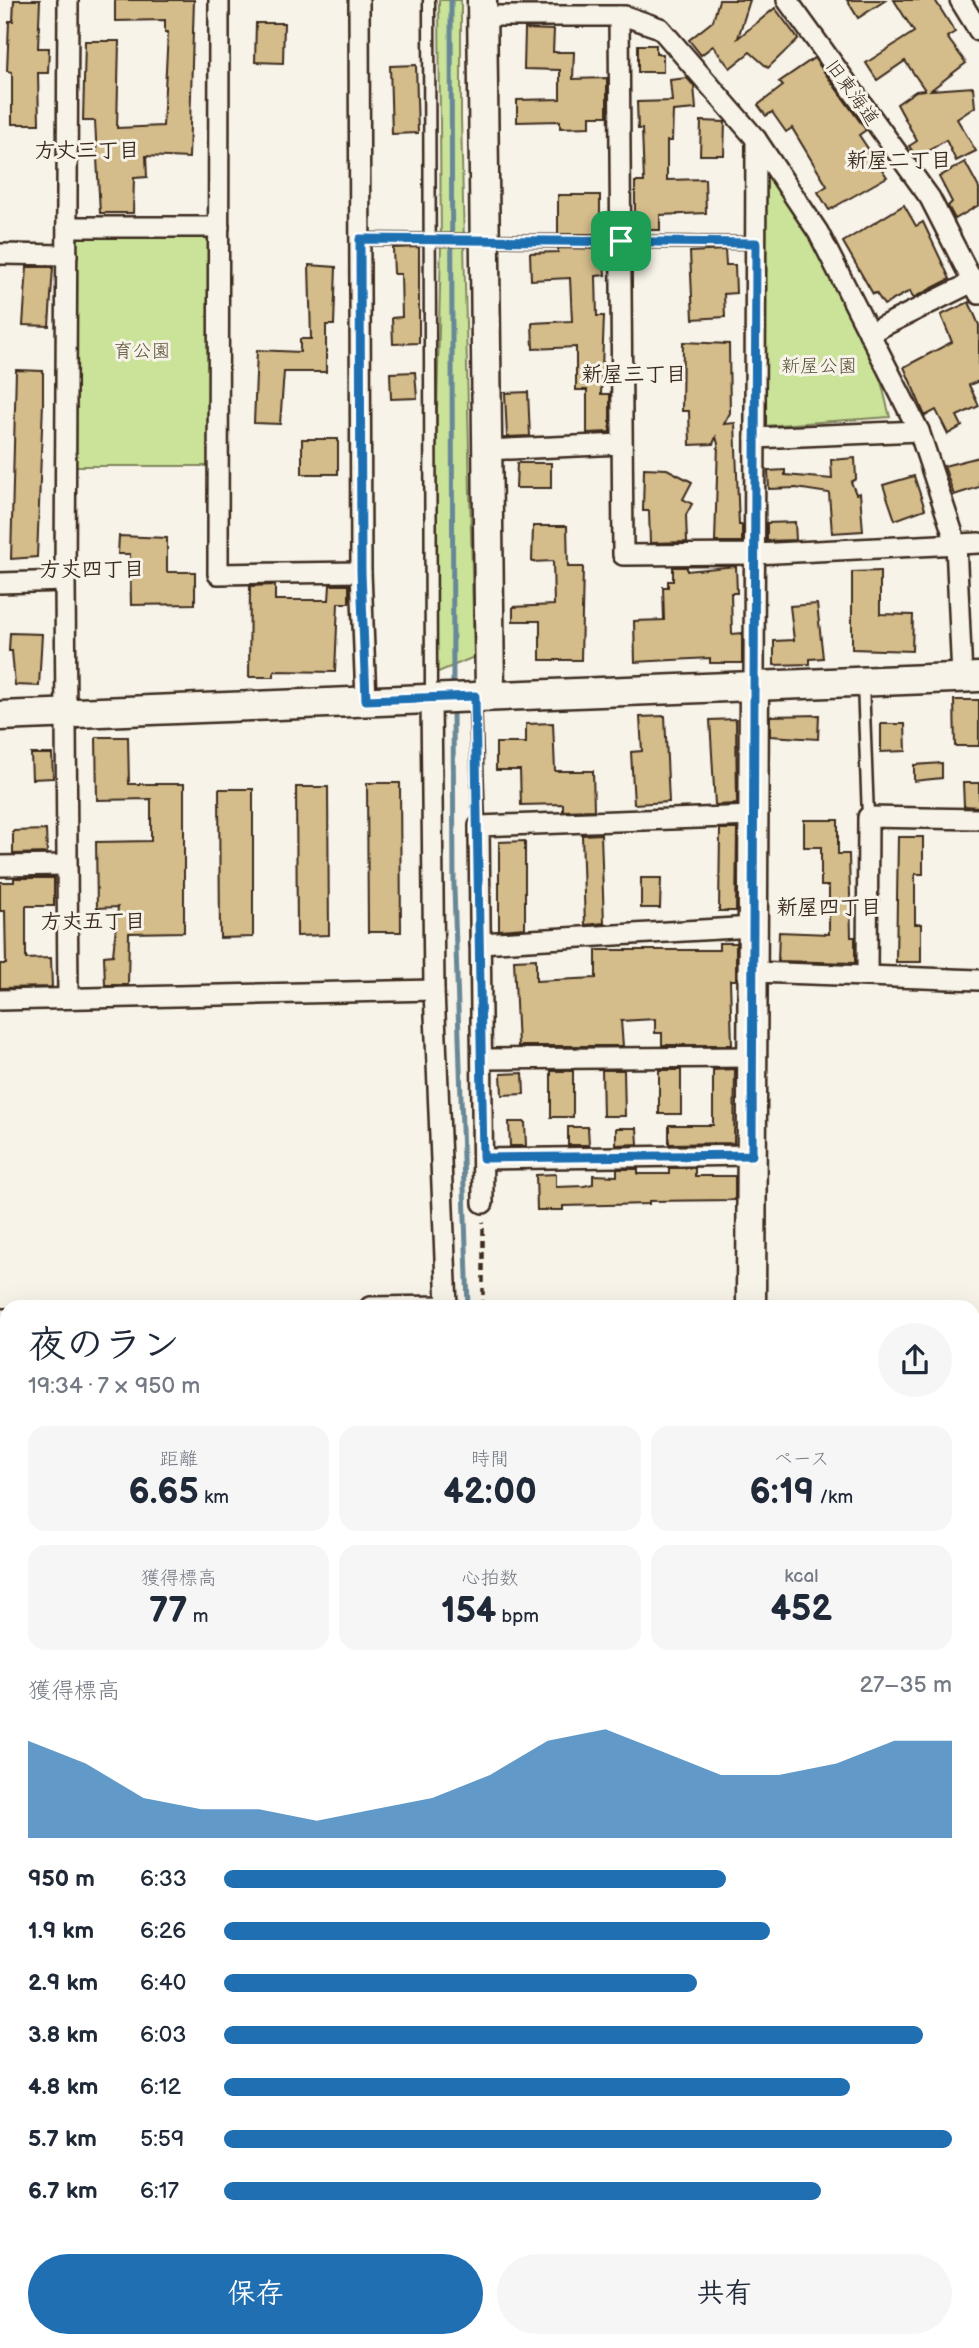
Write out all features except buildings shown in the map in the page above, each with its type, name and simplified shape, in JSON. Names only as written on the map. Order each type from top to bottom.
[{"type":"street","points":[[68,0],[65,581],[68,997]]},
{"type":"street","points":[[219,0],[218,574],[361,572]]},
{"type":"street","points":[[359,0],[361,572],[366,700]]},
{"type":"street","name":"旧東海道","points":[[787,0],[930,198],[977,285]]},
{"type":"street","points":[[960,0],[979,31]]},
{"type":"street","points":[[0,716],[461,696],[970,678],[956,543],[919,431],[818,232],[756,139],[660,28],[619,16],[481,8],[474,241],[486,450],[461,696],[434,990],[447,1300]]},
{"type":"street","points":[[619,16],[623,555],[755,554],[979,542]]},
{"type":"street","points":[[751,1300],[756,139]]},
{"type":"street","points":[[67,227],[219,228]]},
{"type":"street","points":[[0,254],[67,255]]},
{"type":"street","points":[[869,333],[977,285]]},
{"type":"street","points":[[755,438],[919,431]]},
{"type":"street","points":[[486,450],[622,444]]},
{"type":"street","points":[[0,583],[65,581]]},
{"type":"street","points":[[483,1203],[479,826],[753,816]]},
{"type":"street","points":[[867,976],[868,817],[979,819]]},
{"type":"street","points":[[0,866],[66,865]]},
{"type":"street","points":[[480,943],[753,927]]},
{"type":"street","points":[[753,972],[979,980]]},
{"type":"street","points":[[0,1000],[434,990]]},
{"type":"street","points":[[482,1059],[752,1057]]},
{"type":"street","points":[[483,1158],[752,1155]]},
{"type":"lane","points":[[429,0],[427,240],[461,696],[479,826]]},
{"type":"lane","points":[[360,239],[756,243]]},
{"type":"lane","points":[[863,682],[868,817]]},
{"type":"path","points":[[483,1203],[483,1300]]},
{"type":"green space","points":[[439,0],[461,0],[461,118],[474,657],[436,673],[431,660],[441,244]]},
{"type":"green space","name":"新屋公園","points":[[756,139],[869,333],[890,417],[763,426]]},
{"type":"green space","name":"育公園","points":[[67,227],[219,235],[218,466],[66,466]]},
{"type":"waterway","points":[[451,0],[453,688]]},
{"type":"waterway","points":[[453,705],[454,888],[468,1300]]},
{"type":"district","name":"方丈三丁目","points":[[87,150]]},
{"type":"district","name":"新屋二丁目","points":[[899,160]]},
{"type":"district","name":"新屋三丁目","points":[[634,374]]},
{"type":"district","name":"方丈四丁目","points":[[92,569]]},
{"type":"district","name":"新屋四丁目","points":[[829,907]]},
{"type":"district","name":"方丈五丁目","points":[[93,921]]},
{"type":"route","points":[[360,239],[621,241],[756,243],[752,1155],[483,1158],[475,696],[366,700],[361,572],[360,239]]}]
